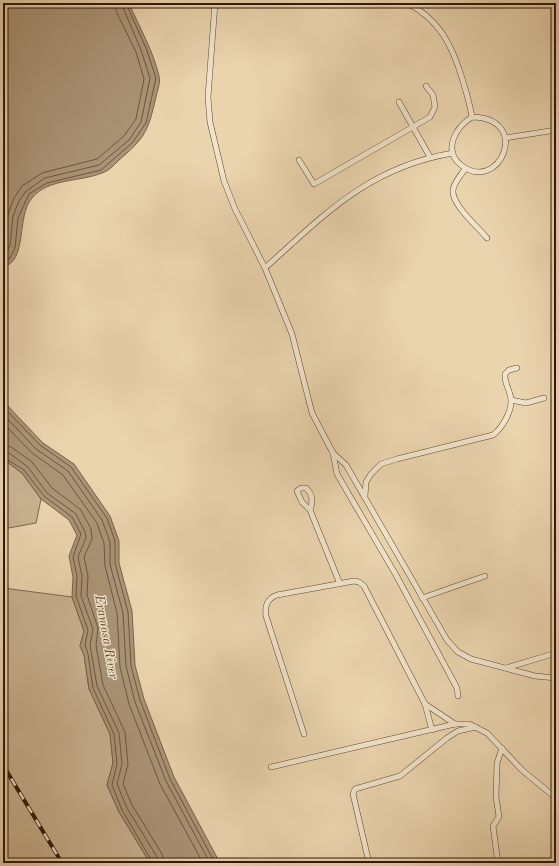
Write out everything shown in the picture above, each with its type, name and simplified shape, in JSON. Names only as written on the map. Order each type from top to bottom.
[{"type":"lane","points":[[215,3],[208,97],[214,144],[224,181],[235,209],[265,268],[292,334],[312,412],[333,453],[337,474],[400,581],[457,688],[458,696]]},
{"type":"lane","points":[[407,3],[435,23],[454,52],[472,117]]},
{"type":"lane","points":[[299,160],[314,184],[356,158],[413,127],[430,117],[435,107],[433,95],[426,86]]},
{"type":"lane","points":[[399,102],[430,157]]},
{"type":"lane","points":[[472,117],[483,117],[494,122],[502,129],[505,138],[505,147],[502,159],[495,166],[486,171],[475,172],[465,169],[458,163],[453,153],[452,142],[456,133],[463,123],[472,117]]},
{"type":"lane","points":[[505,138],[556,130]]},
{"type":"lane","points":[[265,268],[330,209],[371,181],[403,166],[430,157],[453,153]]},
{"type":"lane","points":[[465,169],[454,186],[454,199],[458,206],[487,238]]},
{"type":"lane","points":[[365,497],[366,482],[371,474],[381,464],[397,458],[493,435],[501,429],[505,422],[511,400],[504,379],[505,374],[509,370],[517,368]]},
{"type":"lane","points":[[511,400],[526,403],[544,398]]},
{"type":"lane","points":[[333,453],[346,465],[447,640],[458,652],[471,660],[535,676],[556,678]]},
{"type":"lane","points":[[310,510],[340,584]]},
{"type":"lane","points":[[422,598],[485,576]]},
{"type":"lane","points":[[304,734],[266,616],[268,599],[276,595],[354,581],[359,582],[364,586],[425,704],[432,730]]},
{"type":"lane","points":[[505,669],[556,653]]},
{"type":"lane","points":[[425,704],[455,724]]},
{"type":"lane","points":[[271,767],[455,724],[469,724],[491,736],[522,770],[556,798]]},
{"type":"lane","points":[[369,863],[353,794],[354,788],[400,776],[447,738],[458,731],[477,727]]},
{"type":"lane","points":[[498,863],[493,826],[499,817],[496,797],[497,763],[502,748]]},
{"type":"shaded area","points":[[3,459],[22,473],[41,499],[36,523],[3,529]]},
{"type":"shaded area","points":[[3,588],[72,597],[84,631],[80,646],[84,655],[89,689],[110,734],[113,763],[107,785],[119,812],[150,863],[3,863]]},
{"type":"water","points":[[3,3],[129,3],[146,39],[160,81],[151,118],[145,133],[113,166],[105,172],[93,176],[65,181],[47,187],[32,198],[27,206],[24,216],[16,256],[11,263],[3,267]]},
{"type":"water","name":"Eramosa River","points":[[3,401],[43,443],[74,464],[110,516],[119,541],[119,563],[132,611],[135,665],[144,699],[174,777],[220,863],[150,863],[119,812],[107,785],[113,763],[110,734],[89,689],[84,655],[80,646],[84,631],[72,597],[73,577],[69,556],[77,535],[69,520],[41,499],[22,473],[3,459]]},
{"type":"railway","points":[[3,765],[62,863]]}]
